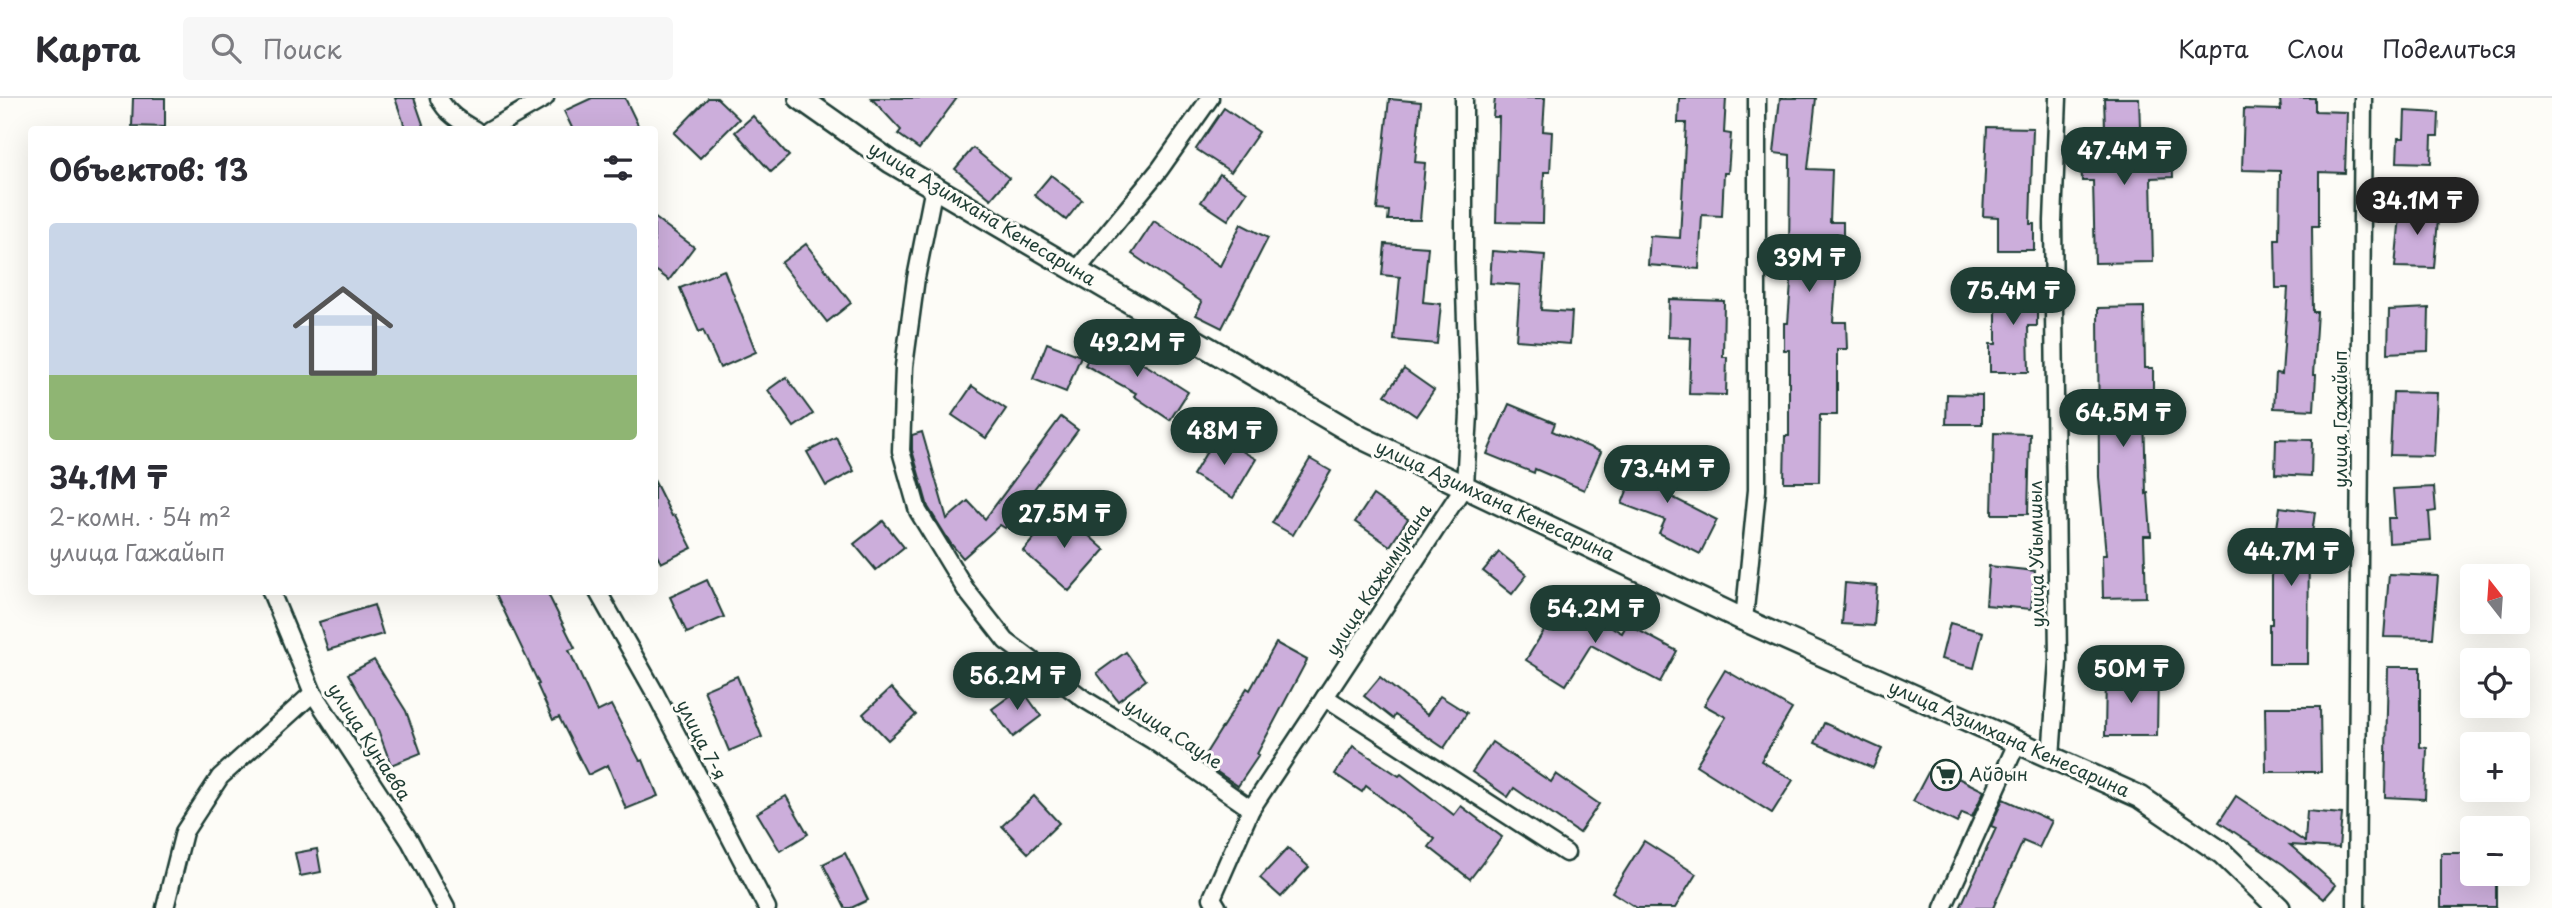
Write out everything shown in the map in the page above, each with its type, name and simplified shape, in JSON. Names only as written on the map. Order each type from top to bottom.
[{"type":"street","points":[[439,98],[459,121],[468,126]]},
{"type":"street","points":[[496,126],[545,98]]},
{"type":"street","name":"улица Азимхана Кенесарина","points":[[800,98],[891,162],[1360,438],[1465,485],[1744,620],[2140,797],[2222,853],[2279,908]]},
{"type":"street","points":[[1076,271],[1160,169],[1210,98]]},
{"type":"street","points":[[1464,98],[1464,260],[1469,414],[1465,485]]},
{"type":"street","points":[[1744,620],[1757,490],[1758,98]]},
{"type":"street","name":"улица Уйымшыл","points":[[2051,757],[2058,661],[2053,221],[2058,98]]},
{"type":"street","name":"улица Гажайып","points":[[2356,908],[2363,98]]},
{"type":"street","name":"улица Сауле","points":[[934,187],[916,278],[904,366],[901,451],[918,511],[966,590],[1006,641],[1084,699],[1153,740],[1251,809]]},
{"type":"street","name":"улица Кажымукана","points":[[1251,809],[1465,485]]},
{"type":"street","name":"улица Кунаева","points":[[272,595],[313,693],[410,841],[446,908]]},
{"type":"street","name":"улица 7-я","points":[[600,595],[655,693],[767,908]]},
{"type":"street","points":[[165,908],[184,832],[220,777],[313,693]]},
{"type":"street","points":[[1325,697],[1566,853]]},
{"type":"street","points":[[1943,908],[2017,743]]},
{"type":"street","points":[[1218,908],[1212,898],[1251,809]]},
{"type":"building","points":[[133,98],[165,98],[165,126],[132,126]]},
{"type":"building","points":[[395,98],[414,98],[424,126],[405,126]]},
{"type":"building","points":[[592,98],[625,98],[638,125],[571,126],[564,111]]},
{"type":"building","points":[[708,98],[717,98],[739,119],[700,158],[674,133]]},
{"type":"building","points":[[871,98],[957,98],[919,149],[898,134],[901,130]]},
{"type":"building","points":[[1495,98],[1545,98],[1543,131],[1552,132],[1550,172],[1544,172],[1543,223],[1496,222],[1499,117],[1493,117]]},
{"type":"building","points":[[1679,98],[1726,98],[1724,133],[1731,134],[1728,173],[1724,173],[1722,216],[1702,215],[1699,269],[1648,265],[1650,236],[1680,238],[1686,123],[1678,123]]},
{"type":"building","points":[[1780,98],[1816,98],[1808,169],[1832,170],[1830,222],[1843,222],[1843,257],[1838,257],[1833,322],[1846,322],[1847,349],[1837,349],[1837,415],[1820,415],[1819,482],[1784,482],[1785,436],[1789,436],[1789,350],[1784,350],[1784,323],[1788,323],[1793,256],[1789,256],[1790,155],[1774,153]]},
{"type":"building","points":[[2104,98],[2139,98],[2141,156],[2172,154],[2173,177],[2151,178],[2153,262],[2095,263],[2093,181],[2082,181],[2081,159],[2106,158]]},
{"type":"building","points":[[2280,98],[2315,98],[2315,111],[2347,112],[2345,173],[2319,172],[2319,226],[2312,226],[2313,312],[2317,312],[2314,410],[2274,408],[2276,373],[2282,374],[2288,288],[2276,288],[2275,239],[2279,239],[2280,171],[2242,170],[2244,109],[2281,110]]},
{"type":"building","points":[[1389,99],[1421,102],[1415,162],[1425,163],[1420,220],[1388,220],[1389,211],[1377,210]]},
{"type":"building","points":[[1224,108],[1259,132],[1231,172],[1196,149]]},
{"type":"building","points":[[2405,111],[2439,113],[2438,136],[2432,136],[2431,163],[2397,162],[2398,138],[2404,138]]},
{"type":"building","points":[[753,116],[789,156],[771,172],[735,132]]},
{"type":"building","points":[[1987,127],[2033,128],[2030,224],[2034,224],[2034,250],[1998,250],[1998,217],[1983,216]]},
{"type":"building","points":[[973,148],[1009,178],[991,199],[955,169]]},
{"type":"building","points":[[1220,174],[1247,192],[1228,220],[1201,202]]},
{"type":"building","points":[[1051,175],[1082,200],[1066,220],[1034,195]]},
{"type":"building","points":[[2401,206],[2439,207],[2434,268],[2395,267]]},
{"type":"building","points":[[658,220],[694,247],[669,280],[658,272]]},
{"type":"building","points":[[1154,221],[1220,266],[1241,224],[1268,238],[1222,328],[1196,315],[1202,302],[1132,254]]},
{"type":"building","points":[[806,244],[851,303],[827,322],[781,263]]},
{"type":"building","points":[[1385,244],[1428,247],[1423,302],[1441,304],[1437,344],[1394,340],[1400,277],[1382,275]]},
{"type":"building","points":[[1492,251],[1545,255],[1541,310],[1572,312],[1570,344],[1516,340],[1520,285],[1490,283]]},
{"type":"building","points":[[724,270],[756,352],[720,368],[703,330],[699,332],[680,288]]},
{"type":"building","points":[[1996,283],[2037,284],[2037,326],[2028,326],[2029,372],[1990,372],[1990,344],[1996,344]]},
{"type":"building","points":[[1669,299],[1724,301],[1723,357],[1727,357],[1726,395],[1689,394],[1691,338],[1668,337]]},
{"type":"building","points":[[2144,307],[2145,368],[2153,368],[2153,410],[2144,410],[2146,494],[2148,493],[2151,536],[2144,536],[2146,597],[2103,598],[2102,555],[2106,555],[2099,477],[2098,308]]},
{"type":"building","points":[[2429,308],[2428,351],[2388,353],[2389,310]]},
{"type":"building","points":[[1098,340],[1149,367],[1188,392],[1170,420],[1134,396],[1136,393],[1085,365]]},
{"type":"building","points":[[1047,343],[1081,356],[1066,392],[1033,379]]},
{"type":"building","points":[[1404,369],[1434,390],[1416,416],[1385,395]]},
{"type":"building","points":[[786,377],[813,414],[794,427],[768,390]]},
{"type":"building","points":[[972,386],[1006,409],[986,438],[952,415]]},
{"type":"building","points":[[2393,392],[2437,393],[2434,456],[2390,455]]},
{"type":"building","points":[[1947,394],[1982,395],[1982,424],[1946,424]]},
{"type":"building","points":[[1509,404],[1555,423],[1552,431],[1601,452],[1584,490],[1535,469],[1534,473],[1487,454]]},
{"type":"building","points":[[1061,417],[1078,430],[1005,528],[1000,525],[963,558],[928,507],[912,450],[912,435],[922,432],[947,519],[968,501],[985,519]]},
{"type":"building","points":[[1994,433],[2030,434],[2028,514],[1992,514]]},
{"type":"building","points":[[1216,436],[1256,459],[1233,498],[1193,475]]},
{"type":"building","points":[[836,437],[854,471],[826,486],[807,452]]},
{"type":"building","points":[[2276,439],[2312,440],[2311,476],[2275,474]]},
{"type":"building","points":[[1641,454],[1677,467],[1666,494],[1717,520],[1700,554],[1659,533],[1665,520],[1622,504]]},
{"type":"building","points":[[1310,459],[1331,471],[1293,535],[1272,523]]},
{"type":"building","points":[[2434,487],[2436,511],[2429,512],[2431,540],[2389,543],[2388,518],[2395,518],[2393,489]]},
{"type":"building","points":[[658,488],[692,548],[661,563],[658,557]]},
{"type":"building","points":[[1373,495],[1408,519],[1390,546],[1355,522]]},
{"type":"building","points":[[2280,507],[2315,512],[2311,541],[2309,540],[2308,664],[2269,664],[2272,563]]},
{"type":"building","points":[[1059,509],[1105,550],[1069,591],[1023,551]]},
{"type":"building","points":[[883,521],[904,547],[876,570],[854,544]]},
{"type":"building","points":[[1499,552],[1527,575],[1512,594],[1483,571]]},
{"type":"building","points":[[1989,566],[2035,571],[2031,609],[1986,605]]},
{"type":"building","points":[[2389,574],[2438,576],[2433,638],[2384,637]]},
{"type":"building","points":[[707,580],[724,617],[687,633],[670,597]]},
{"type":"building","points":[[1845,583],[1877,586],[1874,626],[1842,624]]},
{"type":"building","points":[[496,595],[548,595],[575,648],[569,650],[597,712],[611,705],[640,761],[643,760],[658,796],[626,809],[608,765],[588,775],[559,717],[553,720],[537,685],[539,684]]},
{"type":"building","points":[[1564,598],[1622,633],[1627,624],[1677,651],[1660,682],[1591,645],[1566,685],[1526,660]]},
{"type":"building","points":[[374,605],[383,634],[328,650],[319,622]]},
{"type":"building","points":[[1950,623],[1983,632],[1974,668],[1941,659]]},
{"type":"building","points":[[1276,643],[1307,660],[1257,754],[1259,755],[1238,786],[1201,761],[1247,688],[1250,690]]},
{"type":"building","points":[[1126,652],[1146,680],[1118,701],[1097,673]]},
{"type":"building","points":[[374,660],[406,711],[421,753],[391,765],[374,719],[348,674]]},
{"type":"building","points":[[2388,667],[2420,667],[2420,747],[2427,748],[2425,799],[2385,797]]},
{"type":"building","points":[[1725,670],[1792,709],[1761,761],[1793,780],[1772,813],[1696,765],[1726,717],[1704,705]]},
{"type":"building","points":[[2106,673],[2158,674],[2157,736],[2105,736]]},
{"type":"building","points":[[737,676],[762,737],[729,751],[704,690]]},
{"type":"building","points":[[1380,677],[1427,715],[1440,696],[1467,713],[1444,748],[1395,715],[1393,719],[1364,696]]},
{"type":"building","points":[[891,688],[916,715],[888,740],[863,714]]},
{"type":"building","points":[[1021,688],[1041,716],[1013,737],[992,709]]},
{"type":"building","points":[[2265,707],[2320,707],[2321,772],[2266,772]]},
{"type":"building","points":[[1824,723],[1882,749],[1873,768],[1815,743]]},
{"type":"building","points":[[1492,742],[1551,782],[1556,774],[1599,804],[1579,833],[1514,788],[1508,797],[1472,772]]},
{"type":"building","points":[[1353,746],[1399,776],[1401,774],[1454,815],[1461,806],[1502,837],[1470,879],[1429,847],[1435,839],[1366,786],[1362,792],[1335,774]]},
{"type":"building","points":[[1932,765],[1984,791],[1972,817],[1962,813],[1957,823],[1913,801]]},
{"type":"building","points":[[786,796],[808,834],[780,851],[757,813]]},
{"type":"building","points":[[1034,796],[1059,823],[1028,853],[1002,826]]},
{"type":"building","points":[[2236,796],[2305,842],[2307,811],[2342,814],[2339,848],[2290,845],[2336,885],[2324,899],[2284,865],[2219,822]]},
{"type":"building","points":[[2003,799],[2052,821],[2039,848],[2023,841],[1993,908],[1960,908],[1996,828],[1991,826]]},
{"type":"building","points":[[1644,841],[1696,874],[1675,908],[1637,908],[1612,892]]},
{"type":"building","points":[[1288,848],[1309,867],[1281,897],[1260,878]]},
{"type":"building","points":[[317,849],[321,872],[300,876],[295,853]]},
{"type":"building","points":[[845,853],[868,900],[851,908],[845,908],[823,864]]},
{"type":"building","points":[[2441,853],[2460,853],[2460,886],[2496,886],[2496,907],[2441,907]]},
{"type":"place","name":"Айдын","points":[[1946,775]]}]
